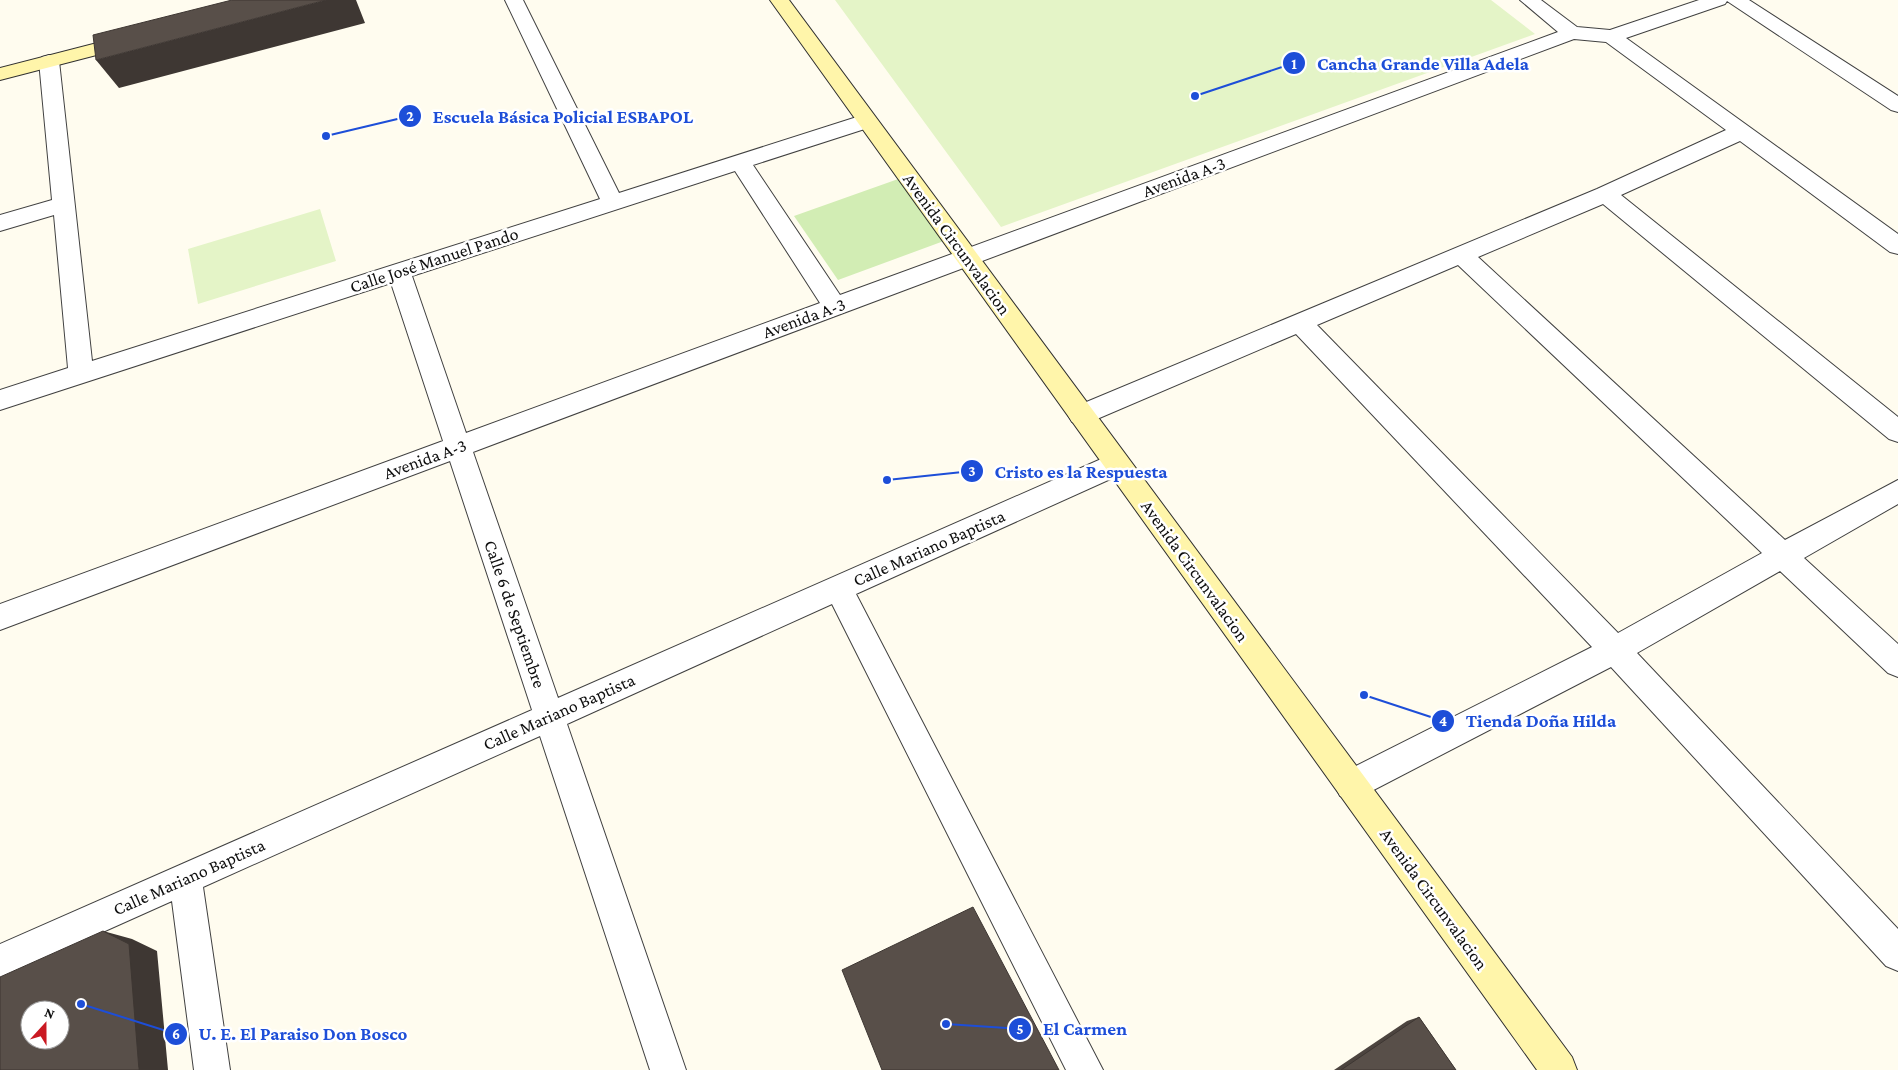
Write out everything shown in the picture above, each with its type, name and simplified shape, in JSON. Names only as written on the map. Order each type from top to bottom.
[{"type":"street","points":[[514,0],[613,203]]},
{"type":"street","name":"Avenida Circunvalacion","points":[[779,0],[1559,1070]]},
{"type":"street","points":[[1528,0],[1572,33]]},
{"type":"street","points":[[1611,36],[1718,0]]},
{"type":"street","points":[[1736,0],[1898,105]]},
{"type":"street","name":"Avenida A-3","points":[[0,617],[1572,33],[1611,36]]},
{"type":"street","points":[[0,74],[153,34]]},
{"type":"street","points":[[1611,36],[1898,246]]},
{"type":"street","points":[[49,61],[81,374]]},
{"type":"street","name":"Calle José Manuel Pando","points":[[0,400],[867,121]]},
{"type":"street","points":[[1081,415],[1605,194],[1743,131]]},
{"type":"street","points":[[740,162],[835,307]]},
{"type":"street","points":[[1605,194],[1898,432]]},
{"type":"street","points":[[0,223],[65,204]]},
{"type":"street","points":[[1461,255],[1786,556],[1898,663]]},
{"type":"street","name":"Calle 6 de Septiembre","points":[[399,272],[668,1070]]},
{"type":"street","points":[[1300,323],[1615,650],[1898,954]]},
{"type":"street","name":"Calle Mariano Baptista","points":[[0,961],[1117,464]]},
{"type":"street","points":[[1351,785],[1615,650],[1898,492]]},
{"type":"street","points":[[838,588],[1085,1070]]},
{"type":"street","points":[[185,878],[212,1070]]},
{"type":"green space","points":[[835,0],[1491,0],[1535,34],[1001,227]]},
{"type":"green space","points":[[901,178],[952,238],[838,280],[794,216]]},
{"type":"green space","points":[[320,209],[336,261],[198,304],[188,249]]},
{"type":"building","points":[[232,0],[326,0],[96,60],[93,35]]},
{"type":"building","points":[[973,907],[1059,1070],[882,1070],[842,970]]},
{"type":"building","points":[[103,931],[129,944],[139,1070],[0,1070],[0,977]]},
{"type":"building","points":[[1419,1017],[1456,1070],[1341,1070]]},
{"type":"place","name":"Cancha Grande Villa Adela","points":[[1195,96]]},
{"type":"place","name":"Escuela Básica Policial ESBAPOL","points":[[326,136]]},
{"type":"place","name":"Cristo es la Respuesta","points":[[887,480]]},
{"type":"place","name":"Tienda Doña Hilda","points":[[1364,695]]},
{"type":"place","name":"U. E. El Paraiso Don Bosco","points":[[81,1004]]},
{"type":"place","name":"El Carmen","points":[[946,1024]]}]
